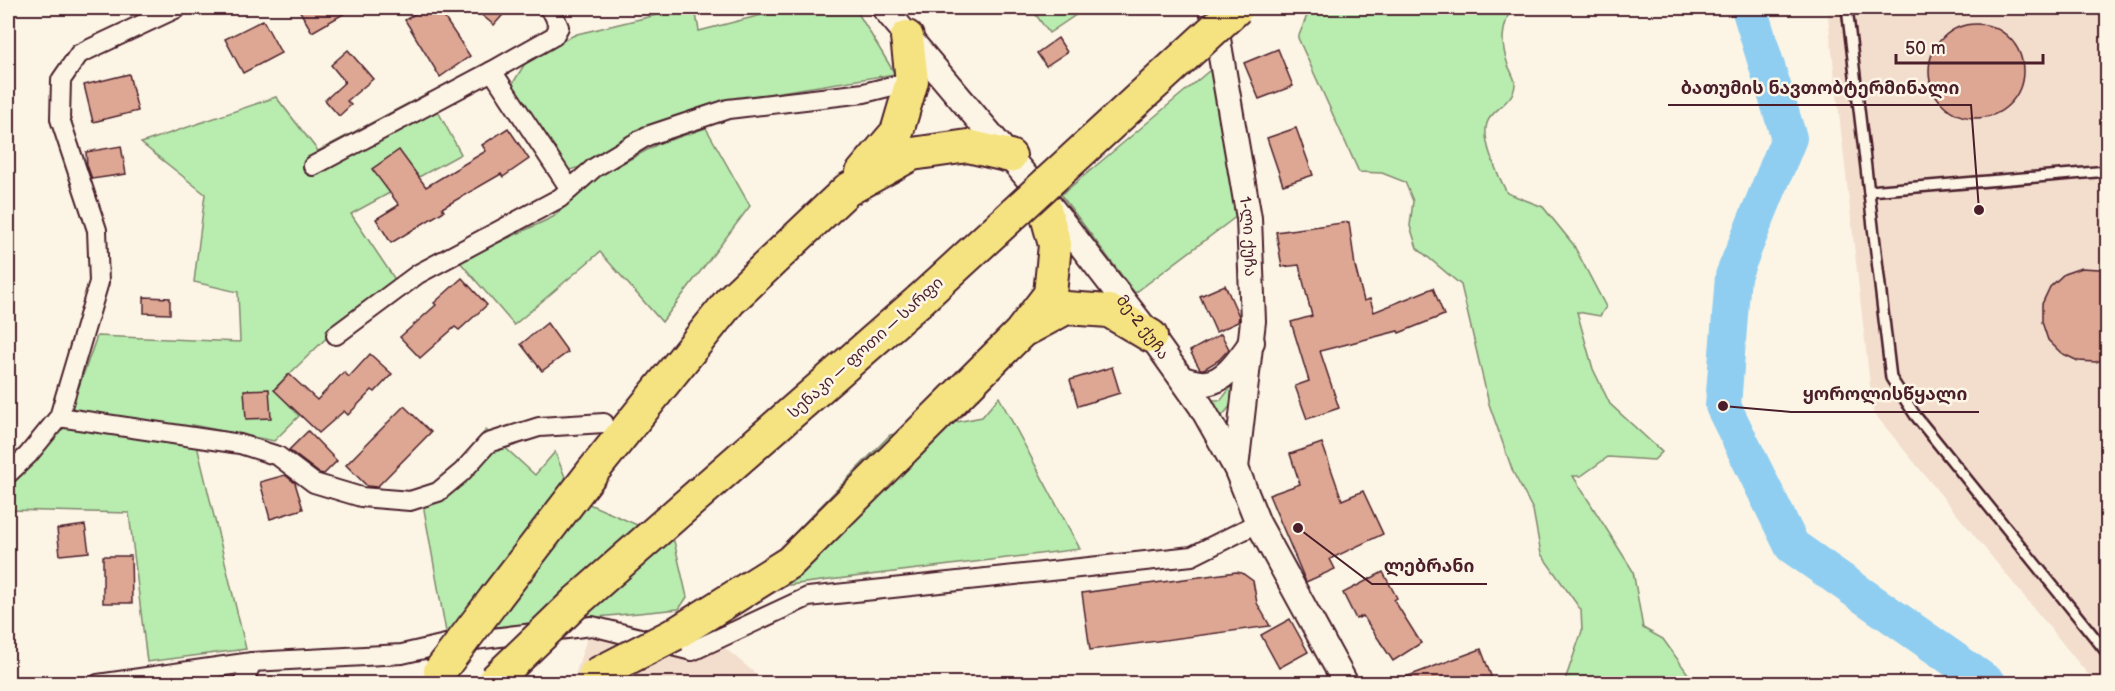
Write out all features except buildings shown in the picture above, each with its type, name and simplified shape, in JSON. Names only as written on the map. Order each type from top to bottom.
[{"type":"highway","name":"სენაკი — ფოთი — სარფი","points":[[492,682],[577,601],[920,300],[1237,8]]},
{"type":"highway","points":[[435,677],[593,471],[730,301],[847,190],[897,132],[926,77],[907,37]]},
{"type":"highway","points":[[847,190],[912,154],[968,146],[1010,156]]},
{"type":"highway","points":[[586,679],[675,634],[790,562],[1020,333],[1050,294],[1055,245],[1041,194]]},
{"type":"highway","points":[[1020,333],[1066,308],[1109,311],[1151,336]]},
{"type":"street","points":[[8,474],[28,455],[59,417],[99,282],[97,230],[60,119],[61,80],[79,54],[156,12],[177,8]]},
{"type":"street","points":[[312,166],[554,36],[559,27],[553,13],[548,8]]},
{"type":"street","points":[[884,8],[907,37]]},
{"type":"street","name":"1-ლი ქუჩა","points":[[1211,8],[1249,218],[1252,341],[1236,468]]},
{"type":"street","points":[[492,71],[570,189]]},
{"type":"street","points":[[336,335],[418,274],[560,198],[594,168],[647,136],[728,109],[864,93],[926,77]]},
{"type":"street","name":"მე-2 ქუჩა","points":[[926,77],[1010,156],[1151,336],[1201,406],[1236,468],[1257,523],[1346,684]]},
{"type":"street","points":[[1182,380],[1206,383],[1220,378],[1238,361],[1252,341]]},
{"type":"street","points":[[59,417],[240,444],[278,456],[314,483],[361,497],[410,501],[438,492],[462,472],[488,443],[539,428],[604,423]]},
{"type":"street","points":[[98,684],[252,662],[402,654],[450,643],[592,626],[692,651],[808,597],[1192,556],[1257,523]]},
{"type":"street","points":[[243,684],[252,662]]},
{"type":"lane","points":[[1847,8],[1891,378],[1915,415],[2108,654]]},
{"type":"lane","points":[[1869,191],[2108,171]]},
{"type":"shaded area","points":[[1827,8],[2107,8],[2107,683],[2095,683],[1873,412]]},
{"type":"shaded area","points":[[696,624],[767,683],[572,684],[587,638]]},
{"type":"green space","points":[[686,8],[695,8],[699,31],[789,8],[855,8],[895,74],[717,102],[648,125],[584,166],[566,171],[510,88],[530,55],[577,34]]},
{"type":"green space","points":[[1031,8],[1086,8],[1049,33]]},
{"type":"green space","points":[[1310,8],[1511,8],[1504,30],[1503,43],[1505,57],[1515,82],[1509,98],[1492,115],[1486,126],[1491,156],[1507,193],[1543,207],[1573,244],[1606,307],[1600,316],[1577,312],[1593,369],[1610,404],[1662,452],[1654,460],[1608,457],[1581,476],[1573,476],[1633,571],[1643,628],[1663,639],[1691,678],[1688,683],[1564,683],[1582,631],[1581,610],[1541,554],[1533,510],[1513,472],[1489,404],[1461,285],[1417,248],[1410,226],[1413,201],[1405,182],[1382,173],[1359,172],[1298,38]]},
{"type":"green space","points":[[1210,70],[1221,117],[1237,216],[1135,293],[1061,195]]},
{"type":"green space","points":[[428,93],[461,154],[351,214],[396,281],[349,316],[275,388],[299,416],[274,441],[192,425],[246,649],[147,662],[129,513],[8,510],[8,482],[65,426],[97,336],[240,342],[238,292],[194,282],[205,194],[141,143],[276,97],[318,151]]},
{"type":"green space","points":[[706,128],[750,206],[662,322],[600,252],[514,325],[459,261],[553,217],[601,175],[658,144]]},
{"type":"green space","points":[[1232,386],[1236,389],[1232,404],[1222,416],[1214,413],[1209,400],[1221,400]]},
{"type":"green space","points":[[999,397],[1080,549],[756,589],[780,548],[890,435],[982,417]]},
{"type":"green space","points":[[486,430],[535,475],[555,452],[573,497],[674,541],[687,597],[679,609],[446,632],[423,504]]},
{"type":"waterway","points":[[1749,8],[1789,138],[1733,276],[1723,406],[1792,546],[1989,684]]},
{"type":"place","name":"ბათუმის ნავთობტერმინალი","points":[[1979,210]]},
{"type":"place","name":"ყოროლისწყალი","points":[[1723,406]]},
{"type":"place","name":"ლებრანი","points":[[1298,528]]}]
